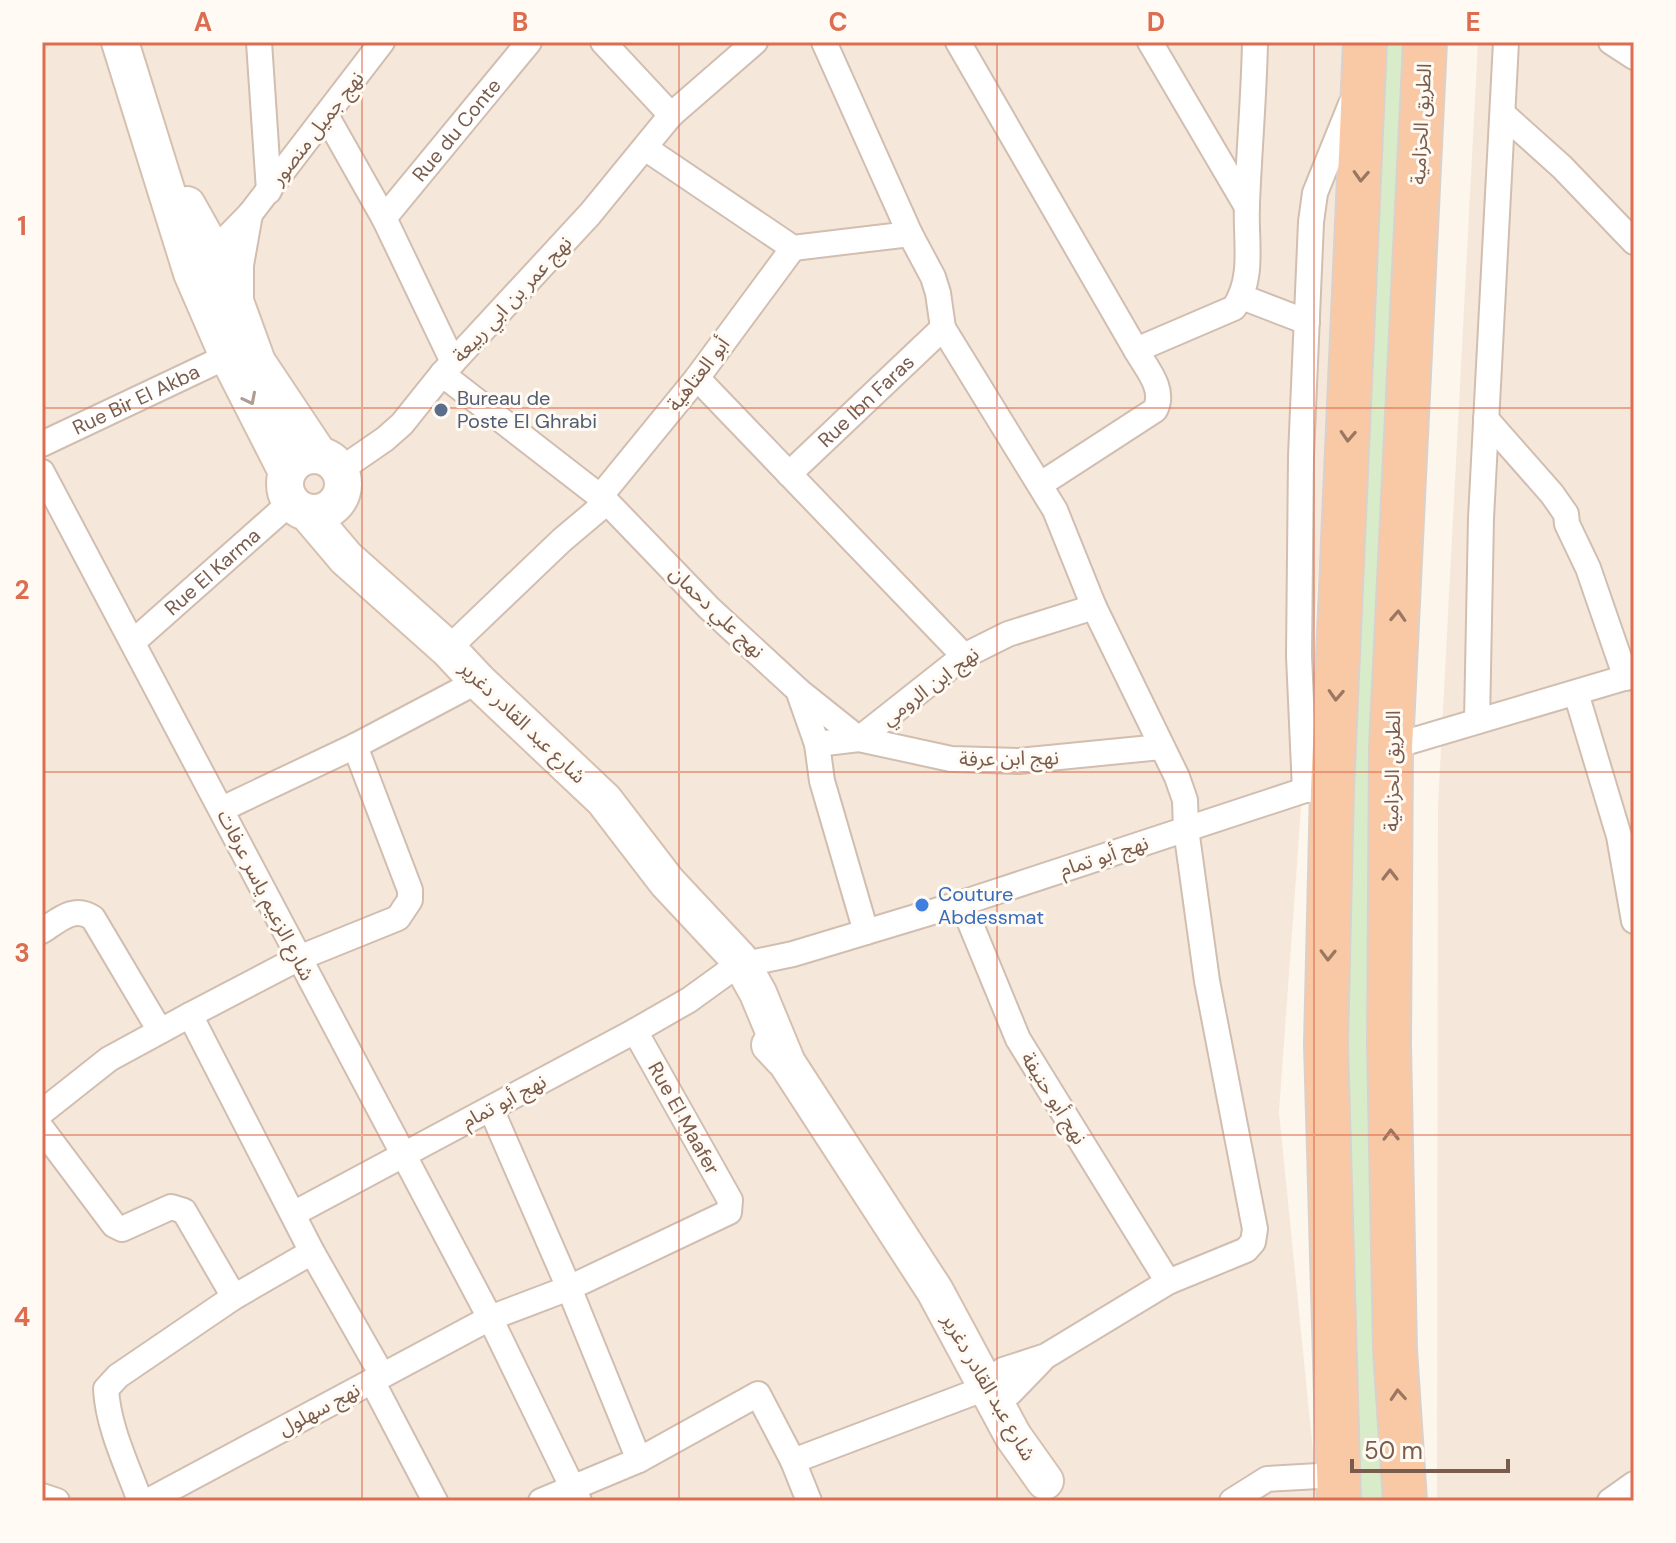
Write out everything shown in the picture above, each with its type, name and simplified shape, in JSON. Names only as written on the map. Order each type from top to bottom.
[{"type":"highway","name":"الطريق الحزامية","points":[[1405,1501],[1394,1319],[1389,1044],[1391,747],[1425,42]]},
{"type":"highway","points":[[1338,1488],[1318,790],[1366,55]]},
{"type":"main road","name":"شارع عبد القادر دغرير","points":[[120,42],[153,144],[202,262],[228,356],[295,495],[346,558],[448,649],[604,800],[667,882],[779,1038],[787,1063],[999,1387],[1032,1430],[1049,1491]]},
{"type":"main road","name":"شارع عبد القادر دغرير","points":[[202,262],[224,271],[257,362],[334,471],[349,530],[366,573]]},
{"type":"main road","points":[[306,456],[334,471],[339,499],[331,508],[319,513],[295,495],[295,462],[306,456]]},
{"type":"street","points":[[259,42],[269,191]]},
{"type":"street","name":"نهج جميل منصور","points":[[202,262],[269,191],[382,42]]},
{"type":"street","name":"Rue du Conte","points":[[384,218],[529,42]]},
{"type":"street","points":[[603,42],[671,115]]},
{"type":"street","name":"نهج عمر بن ابي ربيعة","points":[[334,471],[385,439],[402,424],[448,368],[590,214],[671,115],[755,42]]},
{"type":"street","points":[[793,1461],[999,1387],[1168,1282],[1246,1250],[1253,1242],[1255,1229],[1207,981],[1186,829],[1185,800],[1177,777],[1094,607],[1055,510],[943,328],[933,277],[910,234],[824,42]]},
{"type":"street","points":[[958,42],[1159,391],[1160,401],[1155,410],[1041,484]]},
{"type":"street","points":[[1150,42],[1247,207]]},
{"type":"street","points":[[1136,350],[1234,308],[1242,297],[1248,262],[1247,207],[1255,42]]},
{"type":"street","points":[[1477,721],[1481,518],[1506,42]]},
{"type":"street","points":[[1611,42],[1634,57]]},
{"type":"street","points":[[1318,790],[1299,656],[1301,456],[1315,193],[1366,55]]},
{"type":"street","points":[[1504,115],[1562,167],[1634,242]]},
{"type":"street","name":"نهج علي دحمان","points":[[327,117],[384,218],[448,368],[603,500],[709,608],[798,690],[817,744],[822,781],[866,932]]},
{"type":"street","points":[[645,148],[793,248],[910,234]]},
{"type":"street","points":[[242,318],[241,265],[250,214]]},
{"type":"street","name":"أبو العتاهية","points":[[448,649],[603,500],[793,248]]},
{"type":"street","points":[[1242,297],[1307,322]]},
{"type":"street","name":"Rue Ibn Faras","points":[[789,474],[943,328]]},
{"type":"street","name":"Rue Bir El Akba","points":[[42,444],[228,356]]},
{"type":"street","points":[[697,378],[964,656]]},
{"type":"street","points":[[1391,747],[1630,676],[1588,568],[1567,524],[1566,514],[1486,419]]},
{"type":"street","name":"شارع الزعيم ياسر عرفات","points":[[42,472],[490,1318],[577,1494]]},
{"type":"street","name":"Rue El Karma","points":[[133,642],[295,495]]},
{"type":"street","name":"نهج ابن الرومي","points":[[859,739],[964,656],[1008,634],[1094,607]]},
{"type":"street","points":[[222,809],[355,746],[478,681]]},
{"type":"street","points":[[798,690],[859,739]]},
{"type":"street","points":[[1576,693],[1625,822],[1634,921]]},
{"type":"street","points":[[817,744],[859,739]]},
{"type":"street","name":"نهج ابن عرفة","points":[[859,739],[951,759],[1019,761],[1161,747]]},
{"type":"street","points":[[42,1112],[109,1059],[160,1031],[299,958],[398,918],[410,900],[410,890],[355,746]]},
{"type":"street","name":"نهج أبو تمام","points":[[293,1214],[736,977],[793,954],[1318,790]]},
{"type":"street","name":"نهج أبو حنيفة","points":[[962,903],[1018,1039],[1168,1282]]},
{"type":"street","points":[[42,931],[73,912],[85,912],[93,918],[160,1031]]},
{"type":"street","points":[[190,1015],[377,1378],[435,1501]]},
{"type":"street","name":"Rue El Maafer","points":[[635,1031],[731,1206]]},
{"type":"street","points":[[491,1109],[639,1460]]},
{"type":"street","points":[[42,1129],[114,1225],[122,1229],[171,1207],[184,1211],[234,1297]]},
{"type":"street","name":"نهج سهلول","points":[[148,1501],[187,1492],[377,1378],[490,1318],[569,1288],[724,1216],[731,1206]]},
{"type":"street","points":[[140,1501],[117,1438],[107,1405],[106,1389],[118,1376],[234,1297],[312,1252]]},
{"type":"street","points":[[541,1501],[577,1494],[758,1394],[793,1461],[809,1501]]},
{"type":"street","points":[[1232,1501],[1267,1479],[1338,1488]]},
{"type":"street","points":[[1610,1501],[1634,1484]]},
{"type":"street","points":[[42,1496],[57,1501]]},
{"type":"shaded area","points":[[42,42],[1347,42],[1343,229],[1279,1112],[1318,1501],[42,1501]]},
{"type":"shaded area","points":[[1478,42],[1634,42],[1634,1501],[1437,1501],[1438,805]]},
{"type":"green space","points":[[1382,42],[1409,42],[1393,1501],[1355,1501],[1341,1047]]},
{"type":"place","name":"Bureau de Poste El Ghrabi","points":[[441,410]]},
{"type":"place","name":"Couture Abdessmat","points":[[922,905]]}]
